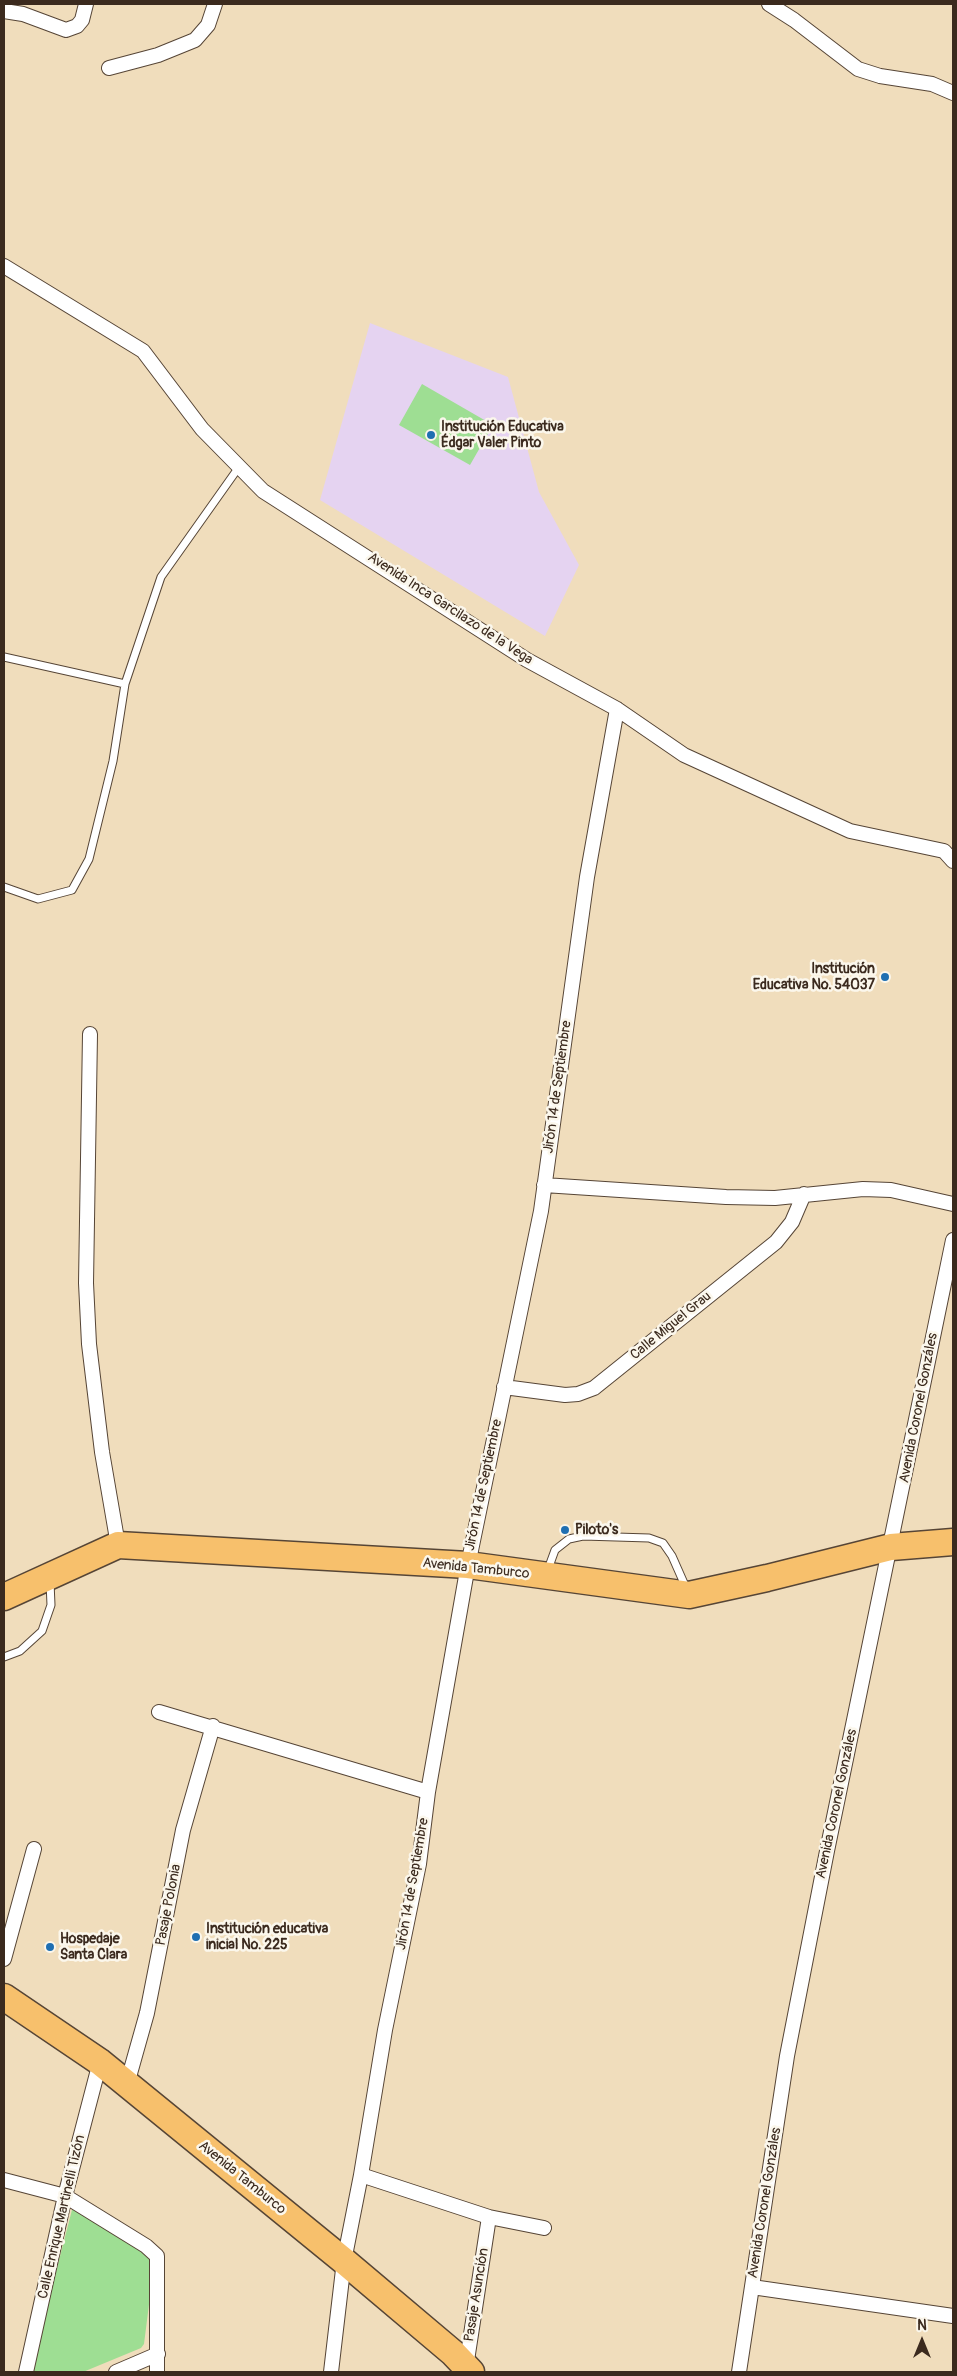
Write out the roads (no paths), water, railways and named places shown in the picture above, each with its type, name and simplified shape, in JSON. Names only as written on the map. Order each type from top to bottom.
[{"type":"highway","name":"Avenida Tamburco","points":[[4,1597],[118,1545],[468,1565],[689,1595],[891,1547],[953,1542]]},
{"type":"highway","name":"Avenida Tamburco","points":[[4,1997],[100,2062],[453,2352],[468,2371]]},
{"type":"street","points":[[4,11],[23,14],[66,30],[77,26],[82,20],[86,4]]},
{"type":"street","points":[[109,68],[158,55],[195,40],[208,25],[215,4]]},
{"type":"street","points":[[769,4],[794,20],[858,69],[880,76],[932,84],[953,93]]},
{"type":"street","name":"Avenida Inca Garcilazo de la Vega","points":[[4,266],[143,351],[202,429],[263,491],[528,660],[617,708],[684,755],[850,831],[944,851],[953,861]]},
{"type":"street","name":"Jirón 14 de Septiembre","points":[[331,2372],[344,2261],[361,2175],[385,2030],[419,1864],[428,1792],[468,1565],[544,1185],[587,877],[617,708]]},
{"type":"street","points":[[90,1034],[86,1283],[89,1335],[102,1452],[118,1545]]},
{"type":"street","points":[[544,1185],[726,1197],[775,1198],[863,1189],[891,1190],[953,1204]]},
{"type":"street","name":"Calle Miguel Grau","points":[[504,1387],[564,1395],[578,1394],[594,1388],[776,1242],[792,1222],[804,1194]]},
{"type":"street","name":"Avenida Coronel Gonzáles","points":[[739,2372],[787,2056],[827,1850],[953,1240]]},
{"type":"street","points":[[159,1712],[213,1726],[428,1792]]},
{"type":"street","name":"Pasaje Polonia","points":[[127,2084],[147,2013],[183,1830],[213,1726]]},
{"type":"street","points":[[4,1959],[34,1849]]},
{"type":"street","name":"Calle Enrique Martinelli Tizón","points":[[26,2372],[65,2196],[100,2062]]},
{"type":"street","points":[[361,2175],[489,2218],[544,2228]]},
{"type":"street","points":[[4,2180],[65,2196],[146,2246],[157,2256],[157,2372]]},
{"type":"street","name":"Pasaje Asunción","points":[[468,2371],[489,2218]]},
{"type":"street","points":[[752,2287],[953,2316]]},
{"type":"street","points":[[116,2372],[158,2354]]},
{"type":"lane","points":[[4,887],[38,899],[72,890],[89,859],[113,761],[125,684],[161,577],[239,466]]},
{"type":"lane","points":[[4,657],[125,684]]},
{"type":"lane","points":[[545,1576],[555,1550],[569,1539],[583,1536],[649,1538],[663,1542],[672,1556],[689,1595]]},
{"type":"lane","points":[[4,1657],[20,1651],[42,1631],[51,1605],[50,1576]]},
{"type":"place","name":"Institución Educativa Édgar Valer Pinto","points":[[431,435]]},
{"type":"place","name":"Institución Educativa No. 54037","points":[[885,977]]},
{"type":"place","name":"Piloto's","points":[[565,1530]]},
{"type":"place","name":"Institución educativa inicial No. 225","points":[[196,1937]]},
{"type":"place","name":"Hospedaje Santa Clara","points":[[50,1947]]}]
